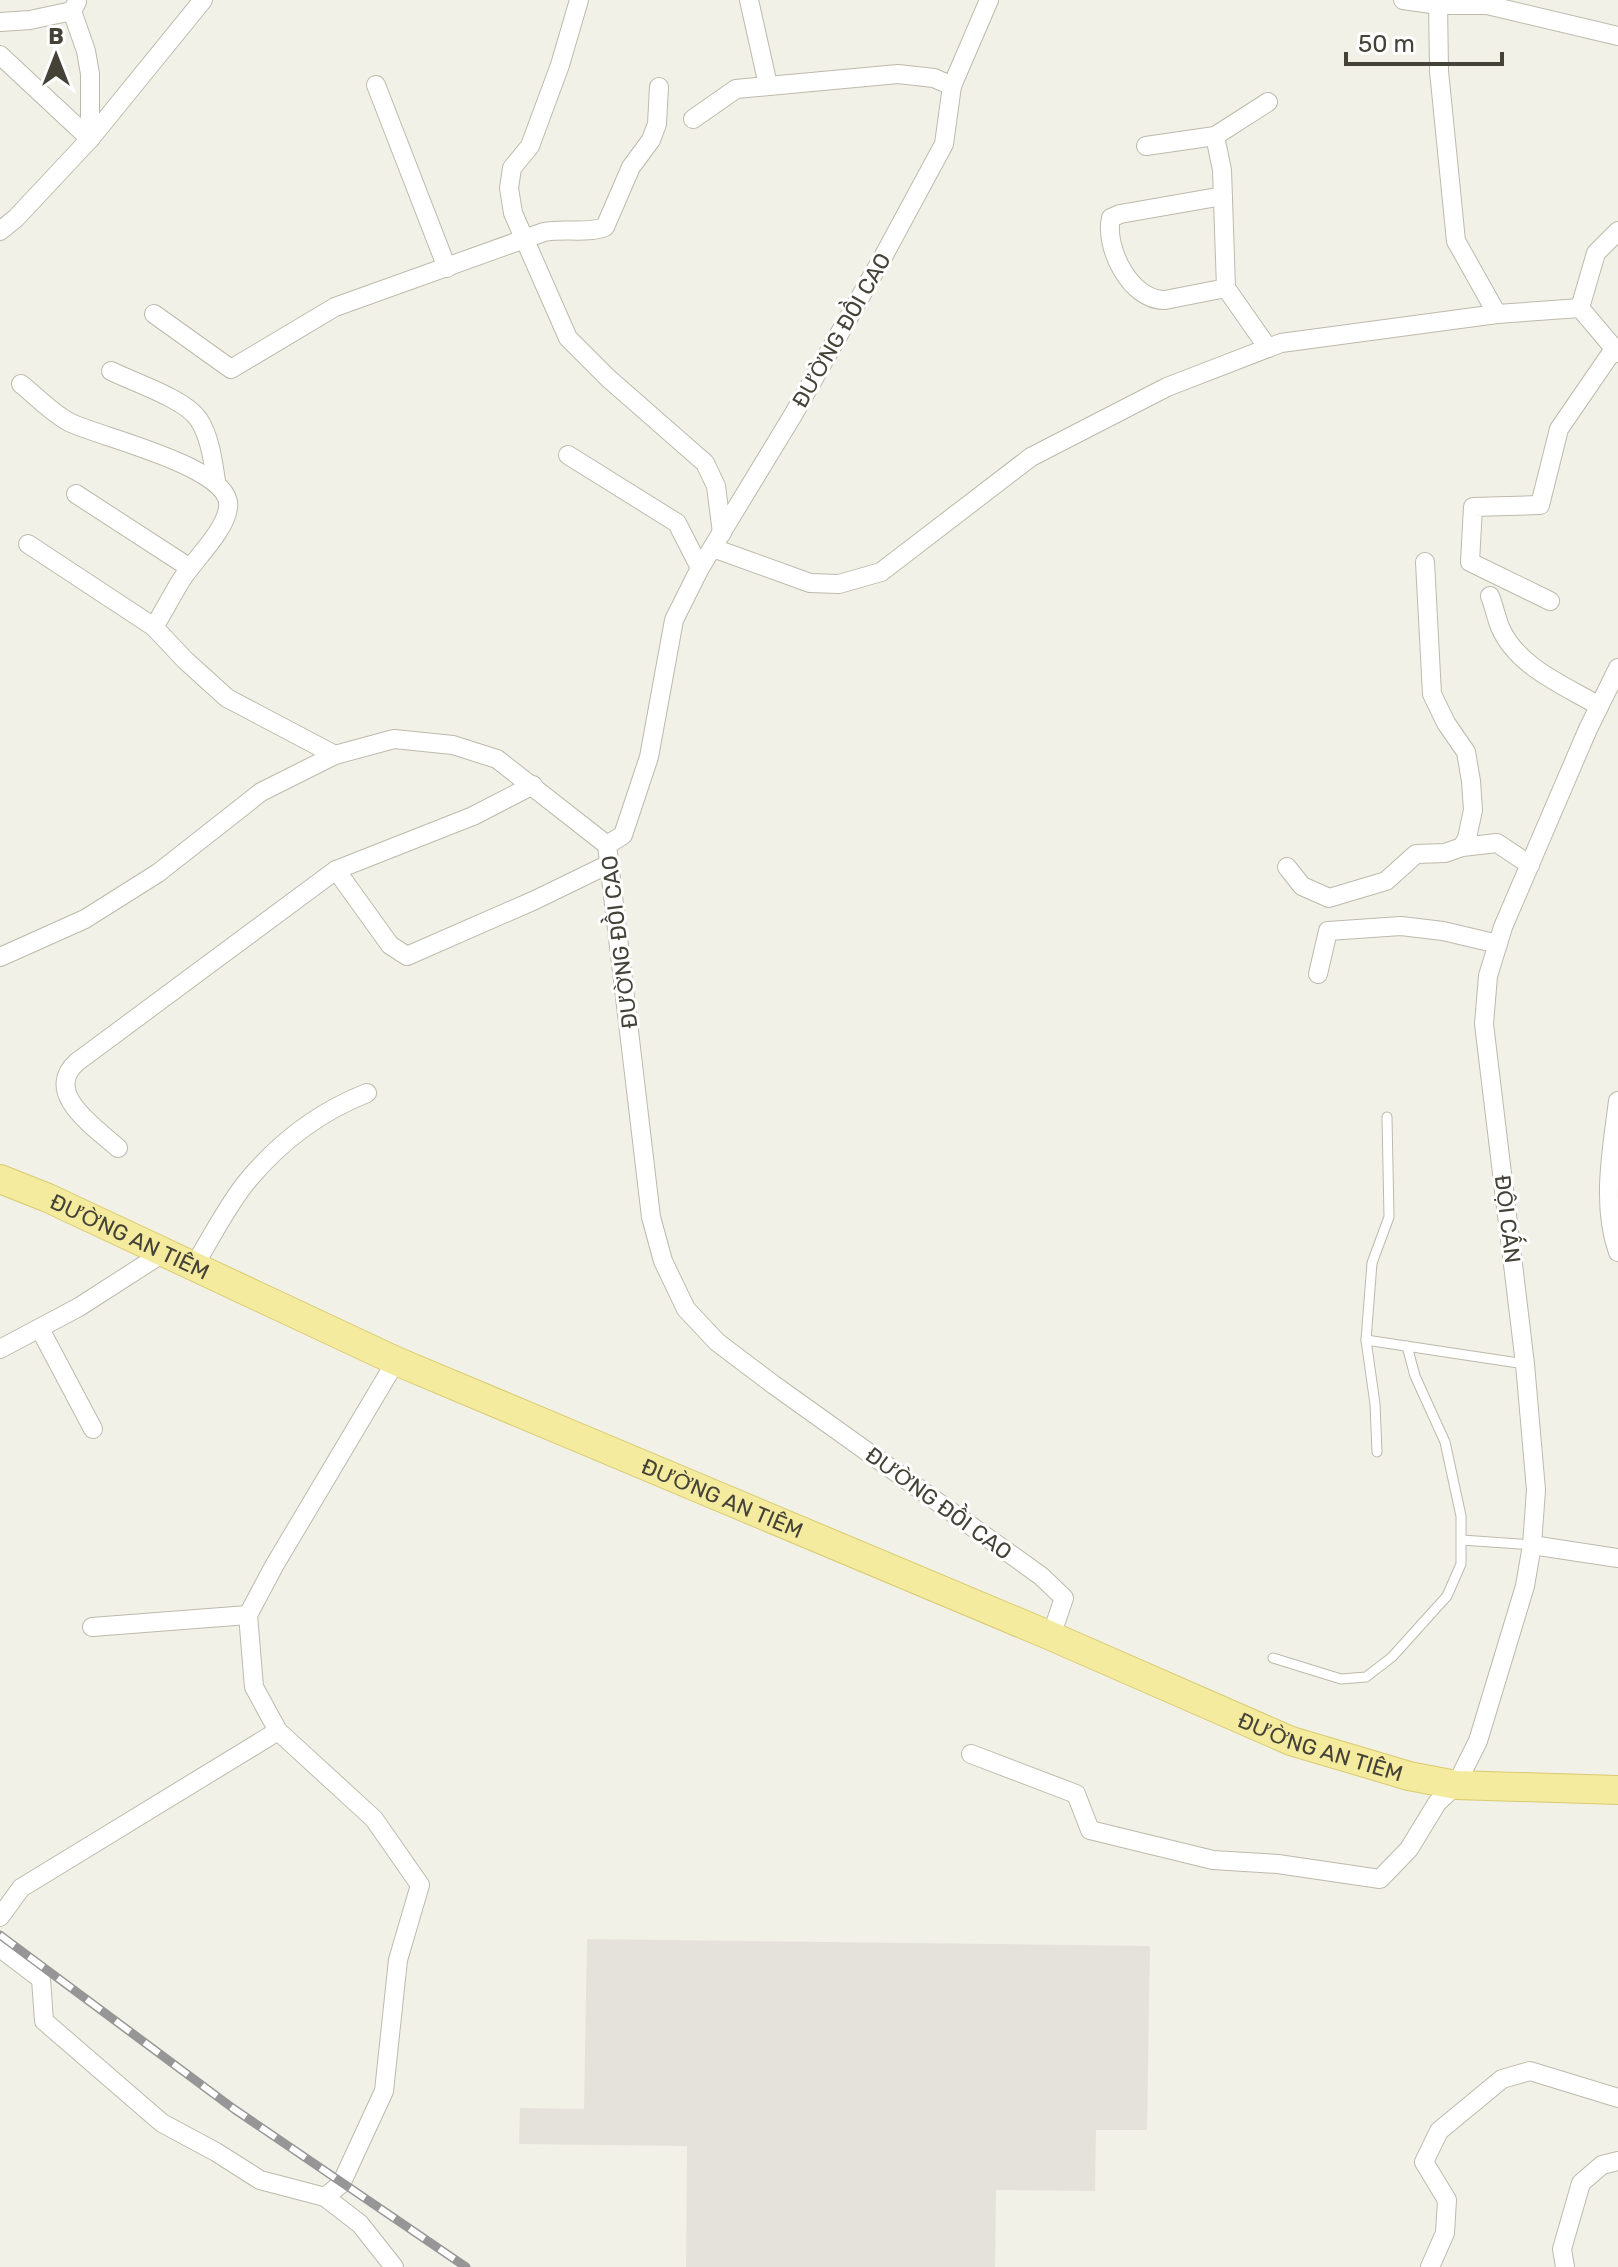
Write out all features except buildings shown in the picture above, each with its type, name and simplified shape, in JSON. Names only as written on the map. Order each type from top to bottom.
[{"type":"main road","name":"ĐƯỜNG AN TIÊM","points":[[0,1179],[48,1198],[396,1361],[1051,1636],[1291,1741],[1409,1776],[1456,1785],[1618,1790]]},
{"type":"street","points":[[579,0],[560,65],[530,146],[512,168],[509,188],[513,213],[568,338],[608,378],[705,463],[716,486],[717,541],[810,583],[839,584],[881,572],[1031,457],[1167,387],[1281,343],[1497,314],[1580,308]]},
{"type":"street","points":[[749,0],[768,85]]},
{"type":"street","name":"ĐƯỜNG ĐỒI CAO","points":[[989,0],[952,86],[944,144],[883,257],[700,568],[674,620],[649,757],[623,835],[607,845],[651,1217],[663,1261],[686,1309],[717,1342],[774,1385],[1041,1576],[1064,1598],[1051,1636]]},
{"type":"street","points":[[1403,0],[1487,5],[1618,36]]},
{"type":"street","points":[[1439,2],[1439,71],[1456,241],[1497,314]]},
{"type":"street","points":[[0,231],[8,215],[90,139],[196,3]]},
{"type":"street","points":[[0,22],[30,20],[75,5],[90,74],[90,139]]},
{"type":"street","points":[[0,55],[90,139]]},
{"type":"street","points":[[693,119],[736,89],[898,74],[934,78],[952,86]]},
{"type":"street","points":[[376,85],[447,268]]},
{"type":"street","points":[[154,314],[231,369],[335,307],[559,229],[597,230],[605,227],[631,167],[651,140],[657,124],[659,87]]},
{"type":"street","points":[[1146,146],[1215,136],[1268,102]]},
{"type":"street","points":[[1215,136],[1222,170],[1226,288],[1268,348]]},
{"type":"street","points":[[1223,196],[1120,214],[1111,218],[1110,225],[1120,264],[1134,286],[1147,297],[1165,300],[1226,288]]},
{"type":"street","points":[[1580,308],[1596,253],[1618,231]]},
{"type":"street","points":[[1550,601],[1470,562],[1473,507],[1540,505],[1559,429],[1616,351],[1580,308]]},
{"type":"street","points":[[111,371],[180,404],[199,420],[209,445],[216,481],[226,494],[228,511],[224,521],[190,568],[154,627]]},
{"type":"street","points":[[21,384],[68,422],[132,443],[216,481]]},
{"type":"street","points":[[568,455],[677,523],[700,568]]},
{"type":"street","points":[[76,494],[190,568]]},
{"type":"street","points":[[28,544],[154,627],[227,698],[335,755]]},
{"type":"street","points":[[1425,562],[1432,694],[1446,723],[1466,752],[1471,781],[1473,810],[1462,847]]},
{"type":"street","points":[[1490,596],[1501,629],[1514,649],[1533,668],[1599,706]]},
{"type":"street","name":"ĐỘI CẤN","points":[[971,1754],[1076,1794],[1090,1830],[1213,1860],[1278,1864],[1380,1879],[1409,1849],[1437,1803],[1456,1785],[1478,1741],[1525,1586],[1536,1490],[1525,1364],[1484,1024],[1488,976],[1530,865],[1618,668]]},
{"type":"street","points":[[0,957],[85,919],[158,873],[261,792],[335,755],[394,739],[453,745],[497,759],[607,845]]},
{"type":"street","points":[[118,1148],[70,1100],[65,1083],[70,1068],[336,870],[473,816],[533,785]]},
{"type":"street","points":[[1287,867],[1302,886],[1329,898],[1386,881],[1416,854],[1445,853],[1462,847],[1497,843],[1530,865]]},
{"type":"street","points":[[336,870],[390,945],[407,956],[609,864]]},
{"type":"street","points":[[1318,974],[1328,931],[1401,926],[1443,931],[1498,944]]},
{"type":"street","points":[[193,1267],[248,1181],[288,1139],[337,1105],[367,1093]]},
{"type":"street","points":[[1618,1101],[1610,1205],[1613,1238],[1618,1252]]},
{"type":"street","points":[[0,1349],[40,1329],[163,1253]]},
{"type":"street","points":[[40,1329],[93,1429]]},
{"type":"street","points":[[325,2197],[341,2184],[384,2091],[398,1960],[420,1885],[374,1819],[278,1731],[254,1687],[248,1615],[396,1361]]},
{"type":"street","points":[[1532,1545],[1618,1558]]},
{"type":"street","points":[[92,1627],[248,1615]]},
{"type":"street","points":[[0,1914],[21,1888],[278,1731]]},
{"type":"street","points":[[0,1948],[41,1979],[44,2021],[162,2123],[260,2180],[325,2197],[360,2224],[394,2267]]},
{"type":"street","points":[[1430,2267],[1445,2233],[1447,2200],[1424,2162],[1439,2131],[1502,2079],[1530,2071],[1618,2098]]},
{"type":"street","points":[[1565,2267],[1562,2249],[1581,2183],[1602,2165],[1618,2161]]},
{"type":"lane","points":[[1377,1452],[1375,1404],[1366,1340],[1372,1263],[1389,1217],[1387,1117]]},
{"type":"lane","points":[[1366,1340],[1525,1364]]},
{"type":"lane","points":[[1273,1658],[1341,1679],[1366,1677],[1392,1657],[1447,1596],[1461,1564],[1461,1516],[1445,1442],[1415,1376],[1407,1346]]},
{"type":"lane","points":[[1462,1540],[1532,1545]]},
{"type":"shaded area","points":[[587,1939],[1150,1946],[1147,2130],[1096,2130],[1095,2191],[996,2190],[995,2267],[686,2267],[687,2146],[519,2144],[520,2108],[584,2109]]},
{"type":"railway","points":[[0,1935],[234,2109],[466,2267]]}]
